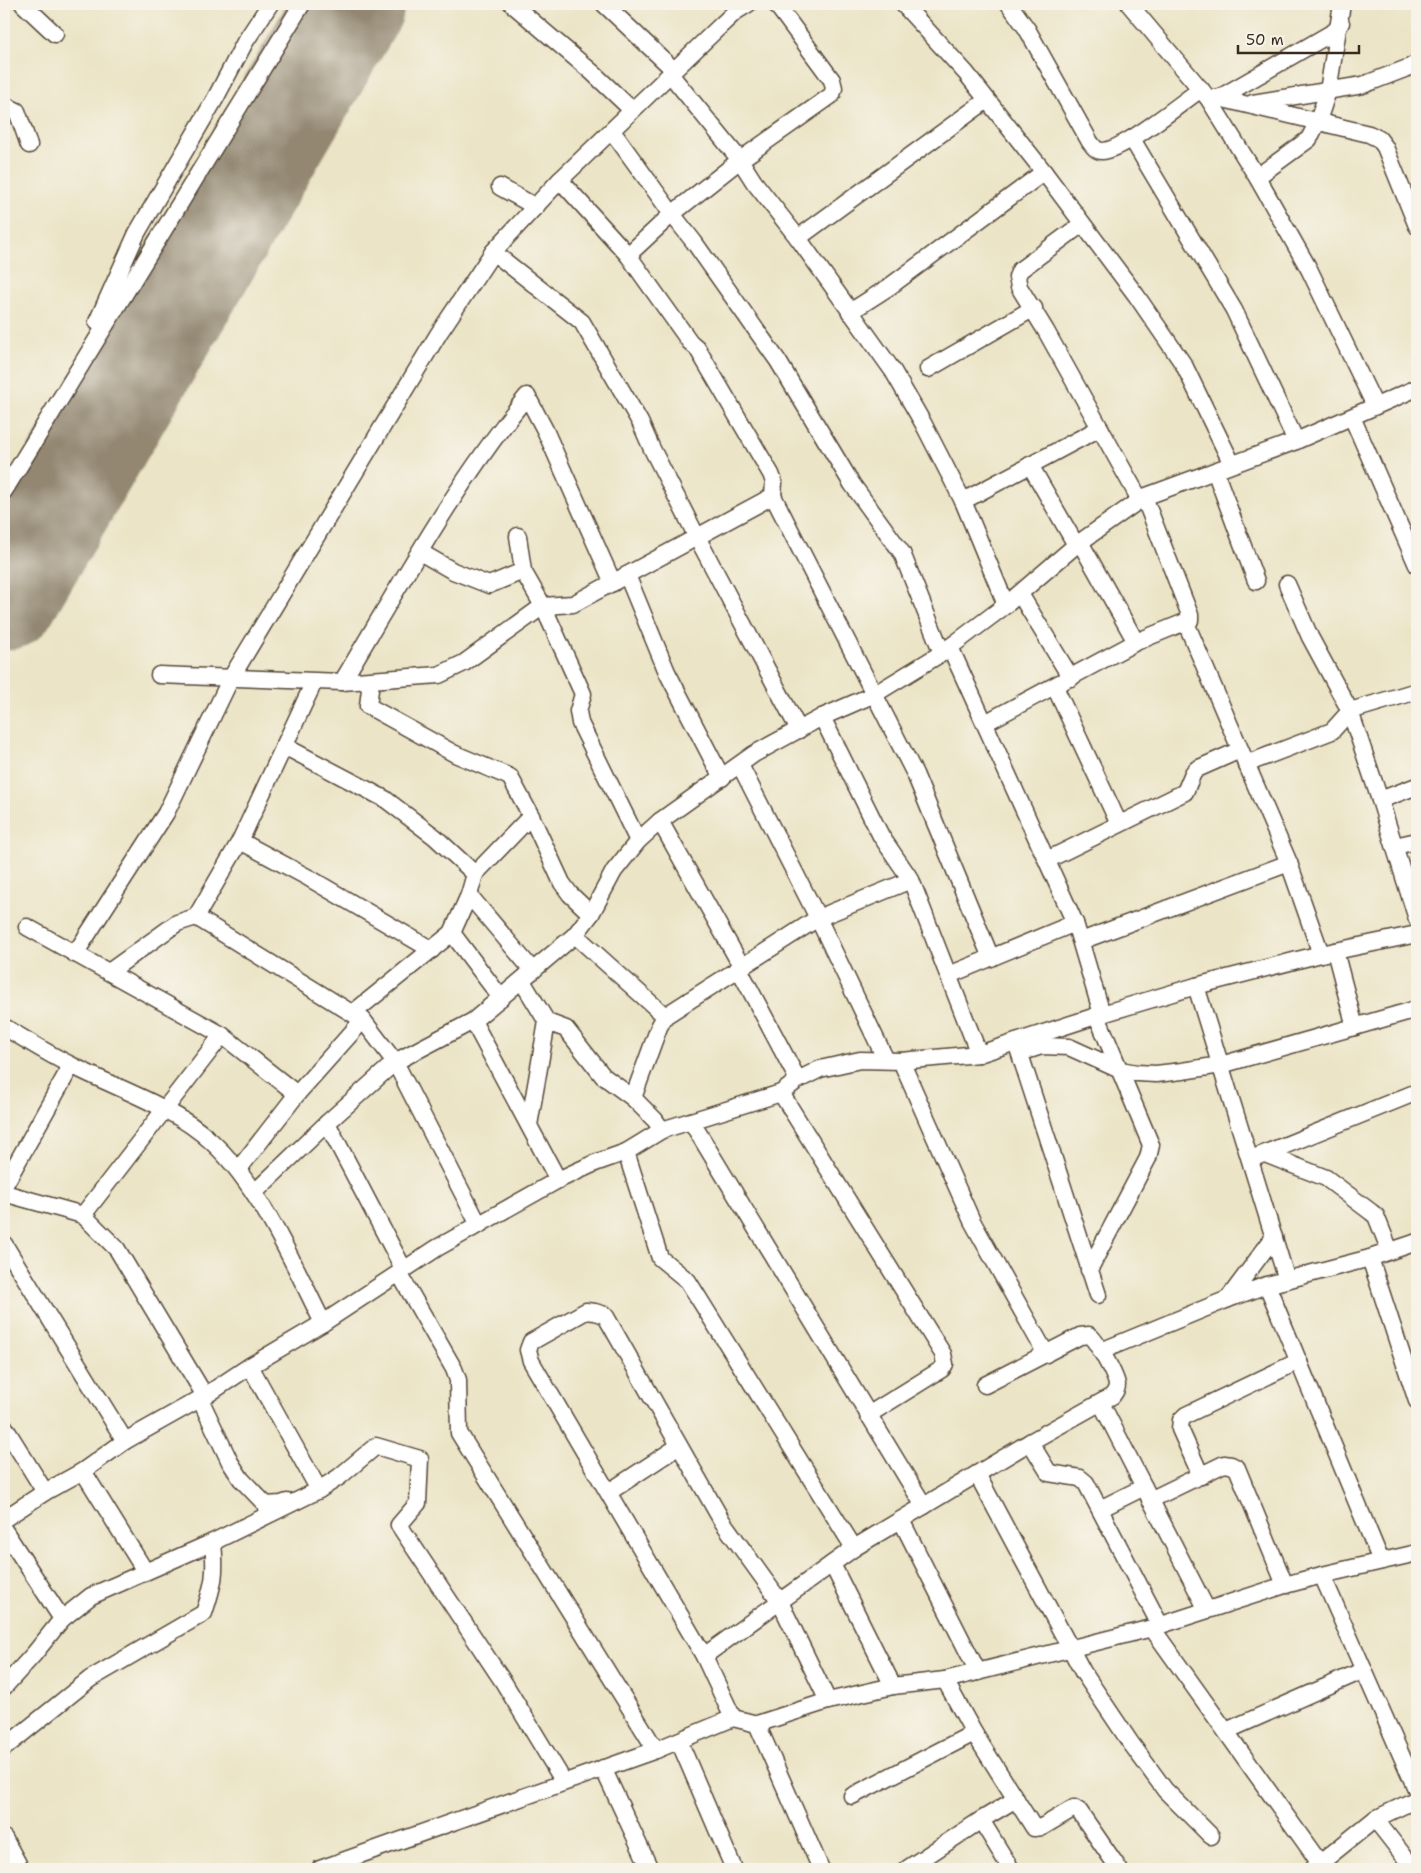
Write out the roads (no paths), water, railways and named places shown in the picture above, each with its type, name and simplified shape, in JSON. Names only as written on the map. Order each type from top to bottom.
[{"type":"street","points":[[23,4],[55,34]]},
{"type":"street","points":[[70,384],[137,233],[215,99],[245,42],[270,4]]},
{"type":"street","points":[[4,491],[302,4]]},
{"type":"street","points":[[512,4],[593,73],[632,110]]},
{"type":"street","points":[[604,4],[672,72],[798,238],[893,371],[923,423],[963,501],[1006,606]]},
{"type":"street","points":[[628,255],[672,214],[740,160],[832,95],[834,88],[832,80],[776,4]]},
{"type":"street","points":[[903,4],[966,73],[1044,172],[1136,295],[1184,365],[1232,464]]},
{"type":"street","points":[[1008,4],[1027,30],[1090,142],[1096,150],[1102,151],[1113,148],[1209,95],[1335,31],[1341,23]]},
{"type":"street","points":[[1129,4],[1209,95],[1309,269],[1375,406]]},
{"type":"street","points":[[1257,177],[1309,139],[1318,121],[1328,91],[1341,23],[1342,4]]},
{"type":"street","points":[[76,954],[166,813],[231,678],[439,333],[493,252],[560,180],[612,132],[736,7]]},
{"type":"street","points":[[1246,105],[1363,85],[1410,68],[1417,63]]},
{"type":"street","points":[[1209,95],[1369,134],[1379,139],[1385,146],[1417,226]]},
{"type":"street","points":[[798,238],[987,100]]},
{"type":"street","points":[[4,105],[17,111],[29,145]]},
{"type":"street","points":[[612,132],[694,242],[778,362],[852,484],[902,553],[946,650],[985,723],[1076,923],[1100,1015],[1150,1145],[1148,1158],[1089,1270]]},
{"type":"street","points":[[1132,138],[1234,310],[1296,441]]},
{"type":"street","points":[[850,312],[889,287],[1044,172]]},
{"type":"street","points":[[560,180],[628,255],[690,342],[697,348],[771,474],[774,482],[773,496],[915,774],[991,958]]},
{"type":"street","points":[[500,187],[536,207]]},
{"type":"street","points":[[985,723],[1136,642],[1190,620],[1190,615],[1142,499],[1100,428],[1034,308],[1019,286],[1018,277],[1020,270],[1082,224]]},
{"type":"street","points":[[493,252],[582,322],[640,422],[697,538],[799,730]]},
{"type":"street","points":[[928,369],[1034,308]]},
{"type":"street","points":[[254,1193],[327,1123],[395,1062],[473,1021],[575,936],[592,914],[614,872],[638,841],[660,821],[754,754],[822,717],[875,694],[946,650],[1006,606],[1078,544],[1142,499],[1296,441],[1417,388]]},
{"type":"street","points":[[342,682],[420,552],[504,425],[527,396],[722,778]]},
{"type":"street","points":[[1352,417],[1417,565]]},
{"type":"street","points":[[963,501],[1100,428]]},
{"type":"street","points":[[1030,465],[1136,642]]},
{"type":"street","points":[[1215,471],[1256,581]]},
{"type":"street","points":[[159,675],[342,682],[439,675],[464,663],[543,606],[573,604],[773,496]]},
{"type":"street","points":[[518,536],[523,571],[543,606],[583,694],[578,711],[580,722],[638,841]]},
{"type":"street","points":[[420,552],[453,571],[488,585],[523,571]]},
{"type":"street","points":[[1287,584],[1310,638],[1350,711],[1395,846],[1417,920]]},
{"type":"street","points":[[1020,594],[1071,678]]},
{"type":"street","points":[[1186,623],[1328,953],[1355,1027]]},
{"type":"street","points":[[371,681],[368,706],[455,754],[510,777],[531,816],[562,883],[570,894],[592,914]]},
{"type":"street","points":[[109,972],[177,923],[196,917],[240,841],[314,682]]},
{"type":"street","points":[[1055,687],[1119,824]]},
{"type":"street","points":[[1047,860],[1185,792],[1193,773],[1197,769],[1332,731],[1350,711],[1417,691]]},
{"type":"street","points":[[822,717],[881,836],[911,880],[950,975],[979,1054]]},
{"type":"street","points":[[284,746],[385,800],[435,837],[475,874]]},
{"type":"street","points":[[740,765],[818,918],[894,1060],[972,1221],[1046,1354]]},
{"type":"street","points":[[1380,800],[1417,786]]},
{"type":"street","points":[[238,1170],[358,1017],[452,932],[475,874],[531,816]]},
{"type":"street","points":[[660,821],[798,1080]]},
{"type":"street","points":[[1395,846],[1417,840]]},
{"type":"street","points":[[240,841],[309,878],[432,950]]},
{"type":"street","points":[[1081,941],[1289,863]]},
{"type":"street","points":[[633,1098],[659,1027],[665,1016],[818,918],[911,880]]},
{"type":"street","points":[[468,895],[528,976],[547,1022],[528,1125]]},
{"type":"street","points":[[196,917],[358,1017],[395,1062],[478,1225]]},
{"type":"street","points":[[950,975],[1076,923]]},
{"type":"street","points":[[27,927],[222,1035],[297,1094]]},
{"type":"street","points":[[452,932],[501,998]]},
{"type":"street","points":[[1018,1047],[1100,1015],[1196,986],[1328,953],[1417,934]]},
{"type":"street","points":[[575,936],[665,1016]]},
{"type":"street","points":[[1196,986],[1221,1065],[1258,1157],[1274,1237],[1287,1280]]},
{"type":"street","points":[[4,1519],[45,1492],[83,1471],[125,1441],[202,1397],[478,1225],[558,1180],[595,1163],[626,1152],[662,1130],[781,1093],[798,1080],[820,1070],[860,1060],[894,1060],[979,1054],[1018,1047],[1042,1046],[1068,1047],[1120,1070],[1156,1074],[1221,1065],[1417,1009]]},
{"type":"street","points":[[473,1021],[558,1180]]},
{"type":"street","points":[[547,1022],[566,1029],[604,1076],[633,1098],[655,1120],[662,1130]]},
{"type":"street","points":[[4,1027],[71,1066],[165,1109],[213,1142],[238,1170],[254,1193],[323,1322]]},
{"type":"street","points":[[83,1216],[222,1035]]},
{"type":"street","points":[[1018,1047],[1098,1295]]},
{"type":"street","points":[[4,1186],[71,1066]]},
{"type":"street","points":[[1258,1157],[1417,1092]]},
{"type":"street","points":[[781,1093],[944,1354],[945,1364],[942,1369],[868,1415]]},
{"type":"street","points":[[691,1121],[924,1506]]},
{"type":"street","points":[[327,1123],[402,1272],[454,1369],[458,1380],[459,1432],[656,1750]]},
{"type":"street","points":[[626,1152],[660,1258],[688,1281],[854,1548]]},
{"type":"street","points":[[1258,1157],[1326,1178],[1376,1216],[1390,1251]]},
{"type":"street","points":[[4,1193],[83,1216],[117,1249],[202,1397],[230,1462],[241,1479],[266,1505],[280,1504],[319,1490]]},
{"type":"street","points":[[1228,1299],[1274,1237]]},
{"type":"street","points":[[1101,1351],[1267,1285],[1370,1258],[1417,1242]]},
{"type":"street","points":[[4,1244],[125,1441]]},
{"type":"street","points":[[1370,1258],[1417,1401]]},
{"type":"street","points":[[1267,1285],[1381,1561]]},
{"type":"street","points":[[733,1718],[704,1656],[530,1361],[528,1350],[531,1342],[586,1312],[604,1315],[722,1521],[780,1600],[828,1701]]},
{"type":"street","points":[[704,1656],[854,1548],[1030,1442],[1112,1396],[1116,1391],[1117,1383],[1094,1339],[1089,1335],[1080,1336],[985,1385]]},
{"type":"street","points":[[1201,1476],[1180,1429],[1181,1420],[1186,1415],[1298,1361]]},
{"type":"street","points":[[250,1366],[319,1490]]},
{"type":"street","points":[[1101,1402],[1206,1610]]},
{"type":"street","points":[[4,1426],[45,1492]]},
{"type":"street","points":[[1030,1442],[1049,1473],[1080,1478],[1086,1483],[1156,1626],[1319,1867],[1375,1819],[1417,1799]]},
{"type":"street","points":[[4,1687],[62,1619],[91,1596],[213,1542],[319,1490],[376,1446],[420,1459],[418,1503],[400,1525],[504,1683],[564,1782]]},
{"type":"street","points":[[609,1492],[679,1446]]},
{"type":"street","points":[[1100,1510],[1201,1476],[1224,1464],[1231,1465],[1237,1468],[1285,1585]]},
{"type":"street","points":[[83,1471],[145,1571]]},
{"type":"street","points":[[977,1474],[1072,1648],[1083,1672],[1165,1790],[1211,1836]]},
{"type":"street","points":[[901,1520],[978,1672]]},
{"type":"street","points":[[4,1530],[62,1619]]},
{"type":"street","points":[[4,1748],[90,1678],[204,1613],[214,1586],[216,1569],[213,1542]]},
{"type":"street","points":[[320,1869],[656,1750],[733,1718],[757,1724],[828,1701],[893,1686],[945,1680],[1156,1626],[1322,1575],[1417,1553]]},
{"type":"street","points":[[832,1564],[893,1686]]},
{"type":"street","points":[[1322,1575],[1417,1791]]},
{"type":"street","points":[[1226,1731],[1364,1670]]},
{"type":"street","points":[[945,1680],[974,1733],[1034,1828],[1042,1827],[1074,1808],[1079,1811],[1119,1869]]},
{"type":"street","points":[[757,1724],[821,1869]]},
{"type":"street","points":[[852,1796],[974,1733]]},
{"type":"street","points":[[679,1741],[734,1869]]},
{"type":"street","points":[[603,1768],[650,1869]]},
{"type":"street","points":[[907,1869],[926,1864],[981,1820],[1016,1799]]},
{"type":"street","points":[[1375,1819],[1413,1862]]},
{"type":"street","points":[[981,1820],[1011,1869]]},
{"type":"street","points":[[4,1838],[21,1869]]}]
